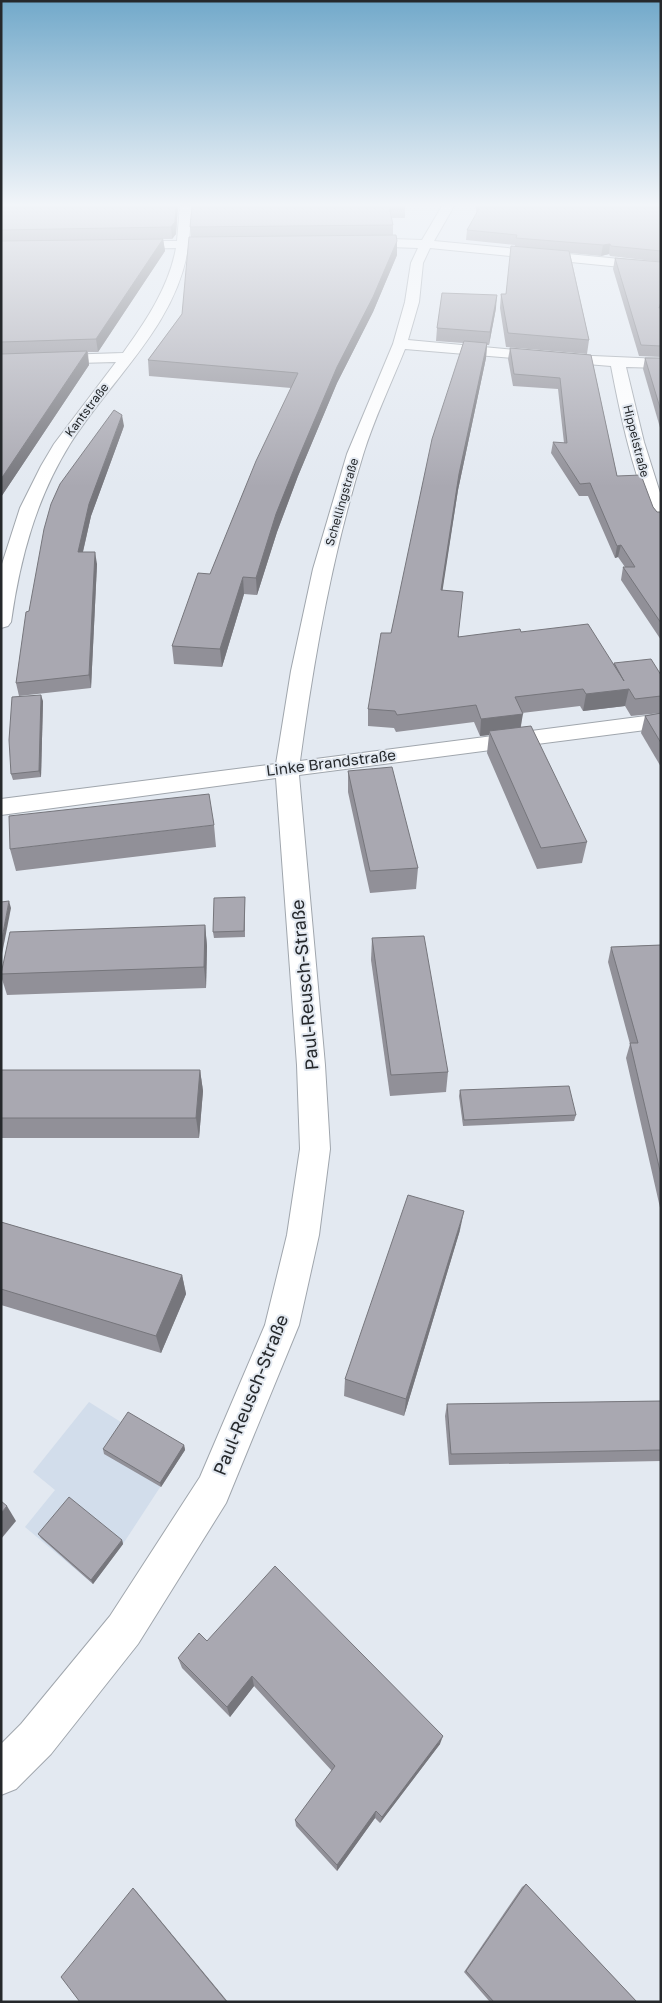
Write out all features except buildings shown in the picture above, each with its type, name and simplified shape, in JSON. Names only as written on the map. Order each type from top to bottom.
[{"type":"street","name":"Kantstraße","points":[[1,622],[14,550],[26,510],[63,443],[128,357],[156,315],[163,299]]},
{"type":"street","name":"Schellingstraße","points":[[287,769],[302,671],[323,569],[355,454],[400,344],[412,299]]},
{"type":"street","points":[[400,344],[661,364]]},
{"type":"street","points":[[1,361],[128,357]]},
{"type":"street","name":"Hippelstraße","points":[[618,362],[641,467],[647,488],[661,518]]},
{"type":"street","name":"Linke Brandstraße","points":[[1,807],[661,721]]},
{"type":"street","name":"Paul-Reusch-Straße","points":[[1,1774],[36,1739],[124,1630],[207,1498],[282,1326],[303,1235],[315,1150],[312,1065],[287,769]]},
{"type":"shaded area","points":[[89,1402],[124,1424],[130,1417],[185,1449],[123,1544],[93,1584],[25,1527],[55,1490],[33,1472]]}]
